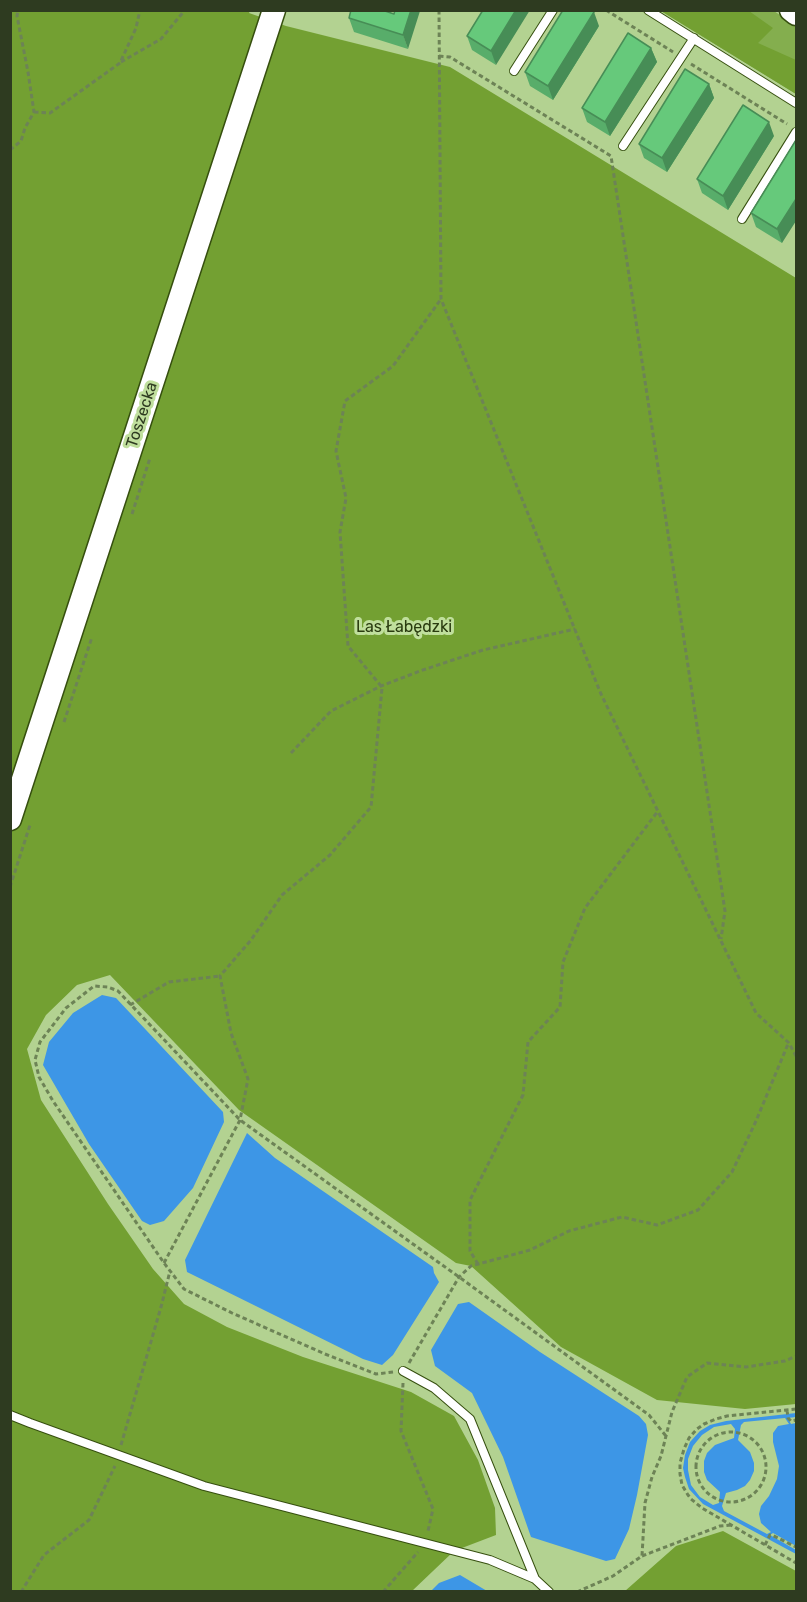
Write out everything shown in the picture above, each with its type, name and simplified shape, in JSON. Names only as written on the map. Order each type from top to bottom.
[{"type":"main road","name":"Toszecka","points":[[10,819],[274,10]]},
{"type":"main road","points":[[791,10],[796,14]]},
{"type":"lane","points":[[514,71],[553,10]]},
{"type":"lane","points":[[648,10],[796,103]]},
{"type":"lane","points":[[622,146],[694,38]]},
{"type":"lane","points":[[742,219],[796,132]]},
{"type":"lane","points":[[404,1371],[434,1388],[470,1419],[535,1579]]},
{"type":"lane","points":[[10,1415],[204,1486],[490,1560],[535,1579],[549,1592]]},
{"type":"path","points":[[10,150],[21,141],[34,112],[17,16],[18,10]]},
{"type":"path","points":[[120,63],[136,28],[140,10]]},
{"type":"path","points":[[34,112],[50,113],[120,63],[160,39],[185,10]]},
{"type":"path","points":[[439,10],[441,300],[601,694],[756,1013],[789,1043],[796,1056]]},
{"type":"path","points":[[606,10],[787,123]]},
{"type":"path","points":[[438,56],[450,57],[611,156],[725,912],[721,941]]},
{"type":"path","points":[[130,1005],[169,982],[220,976],[251,940],[282,895],[330,855],[370,807],[381,686],[348,646],[340,532],[346,498],[336,451],[345,400],[393,366],[441,300]]},
{"type":"path","points":[[291,753],[331,711],[381,686],[483,650],[575,629]]},
{"type":"path","points":[[478,1264],[470,1251],[470,1200],[524,1095],[528,1042],[560,1007],[563,962],[585,908],[658,811]]},
{"type":"path","points":[[164,1263],[240,1120],[248,1079],[231,1033],[220,976]]},
{"type":"path","points":[[404,1371],[376,1374],[232,1313],[184,1289],[164,1263],[39,1077],[35,1060],[40,1042],[66,1008],[94,986],[108,987],[117,992],[240,1120],[649,1415],[666,1436]]},
{"type":"path","points":[[383,1592],[426,1544],[434,1509],[401,1431],[404,1371],[459,1277],[471,1266],[530,1250],[569,1231],[622,1217],[657,1225],[698,1210],[732,1172],[789,1043]]},
{"type":"path","points":[[642,1556],[645,1503],[661,1456],[672,1412],[687,1377],[707,1363],[746,1366],[785,1361],[796,1356]]},
{"type":"path","points":[[796,1409],[788,1414],[727,1416],[716,1419],[697,1429],[689,1438],[680,1463],[682,1485],[691,1499],[702,1508],[796,1563]]},
{"type":"path","points":[[788,1414],[792,1421],[796,1420]]},
{"type":"path","points":[[726,1432],[737,1433],[756,1443],[762,1451],[766,1470],[759,1489],[743,1500],[733,1502],[711,1496],[704,1490],[696,1473],[696,1464],[702,1446],[709,1440],[726,1432]]},
{"type":"path","points":[[577,1592],[614,1576],[642,1556],[720,1526],[731,1525]]},
{"type":"path","points":[[765,1545],[772,1535],[796,1547]]},
{"type":"green space","name":"Las Łabędzki","points":[[11,11],[250,11],[249,13],[286,26],[450,67],[796,278],[796,1404],[745,1409],[657,1400],[561,1347],[471,1266],[456,1263],[239,1110],[110,975],[77,985],[46,1015],[27,1049],[41,1100],[153,1269],[184,1304],[227,1327],[303,1357],[411,1392],[454,1416],[478,1460],[495,1508],[496,1535],[454,1551],[412,1591],[11,1592]]},
{"type":"green space","points":[[661,11],[774,11],[796,26],[796,94]]},
{"type":"green space","points":[[661,11],[749,11],[773,28],[758,43],[796,60],[796,94]]},
{"type":"green space","points":[[723,1531],[796,1571],[796,1591],[625,1591],[676,1546]]},
{"type":"water","points":[[102,995],[116,998],[223,1112],[224,1122],[193,1188],[164,1221],[150,1225],[142,1221],[89,1144],[43,1065],[49,1042],[73,1013]]},
{"type":"water","points":[[247,1133],[275,1158],[433,1267],[439,1282],[393,1355],[382,1365],[363,1359],[187,1272],[185,1260]]},
{"type":"water","points":[[469,1302],[540,1352],[639,1416],[646,1424],[648,1435],[637,1495],[629,1529],[615,1559],[606,1561],[531,1537],[503,1457],[472,1393],[435,1366],[431,1350],[458,1304]]},
{"type":"water","points":[[796,1413],[796,1417],[788,1418],[791,1424],[796,1423],[796,1546],[773,1533],[770,1535],[796,1550],[796,1554],[703,1504],[689,1489],[683,1468],[690,1442],[700,1431],[710,1425]],"holes":[[[785,1418],[789,1424],[778,1426],[773,1433],[779,1466],[777,1479],[761,1506],[759,1514],[761,1523],[771,1532],[767,1534],[724,1511],[722,1506],[726,1493],[745,1486],[754,1471],[750,1452],[738,1440],[741,1425],[744,1422]],[[731,1424],[735,1429],[734,1438],[715,1445],[707,1453],[704,1461],[707,1480],[720,1492],[719,1503],[713,1505],[700,1497],[691,1485],[688,1459],[693,1446],[702,1435],[714,1427]]]},
{"type":"water","points":[[460,1575],[487,1591],[431,1591],[439,1583]]},
{"type":"building","points":[[351,10],[382,10],[394,14],[395,10],[411,10],[403,35],[349,18]]},
{"type":"building","points":[[483,10],[516,10],[491,51],[467,36]]},
{"type":"building","points":[[563,10],[591,10],[594,12],[548,86],[525,72]]},
{"type":"building","points":[[628,33],[651,48],[605,122],[582,108]]},
{"type":"building","points":[[685,69],[709,84],[662,158],[639,144]]},
{"type":"building","points":[[743,105],[769,122],[723,196],[697,179]]},
{"type":"building","points":[[796,140],[796,199],[777,229],[751,213]]}]
